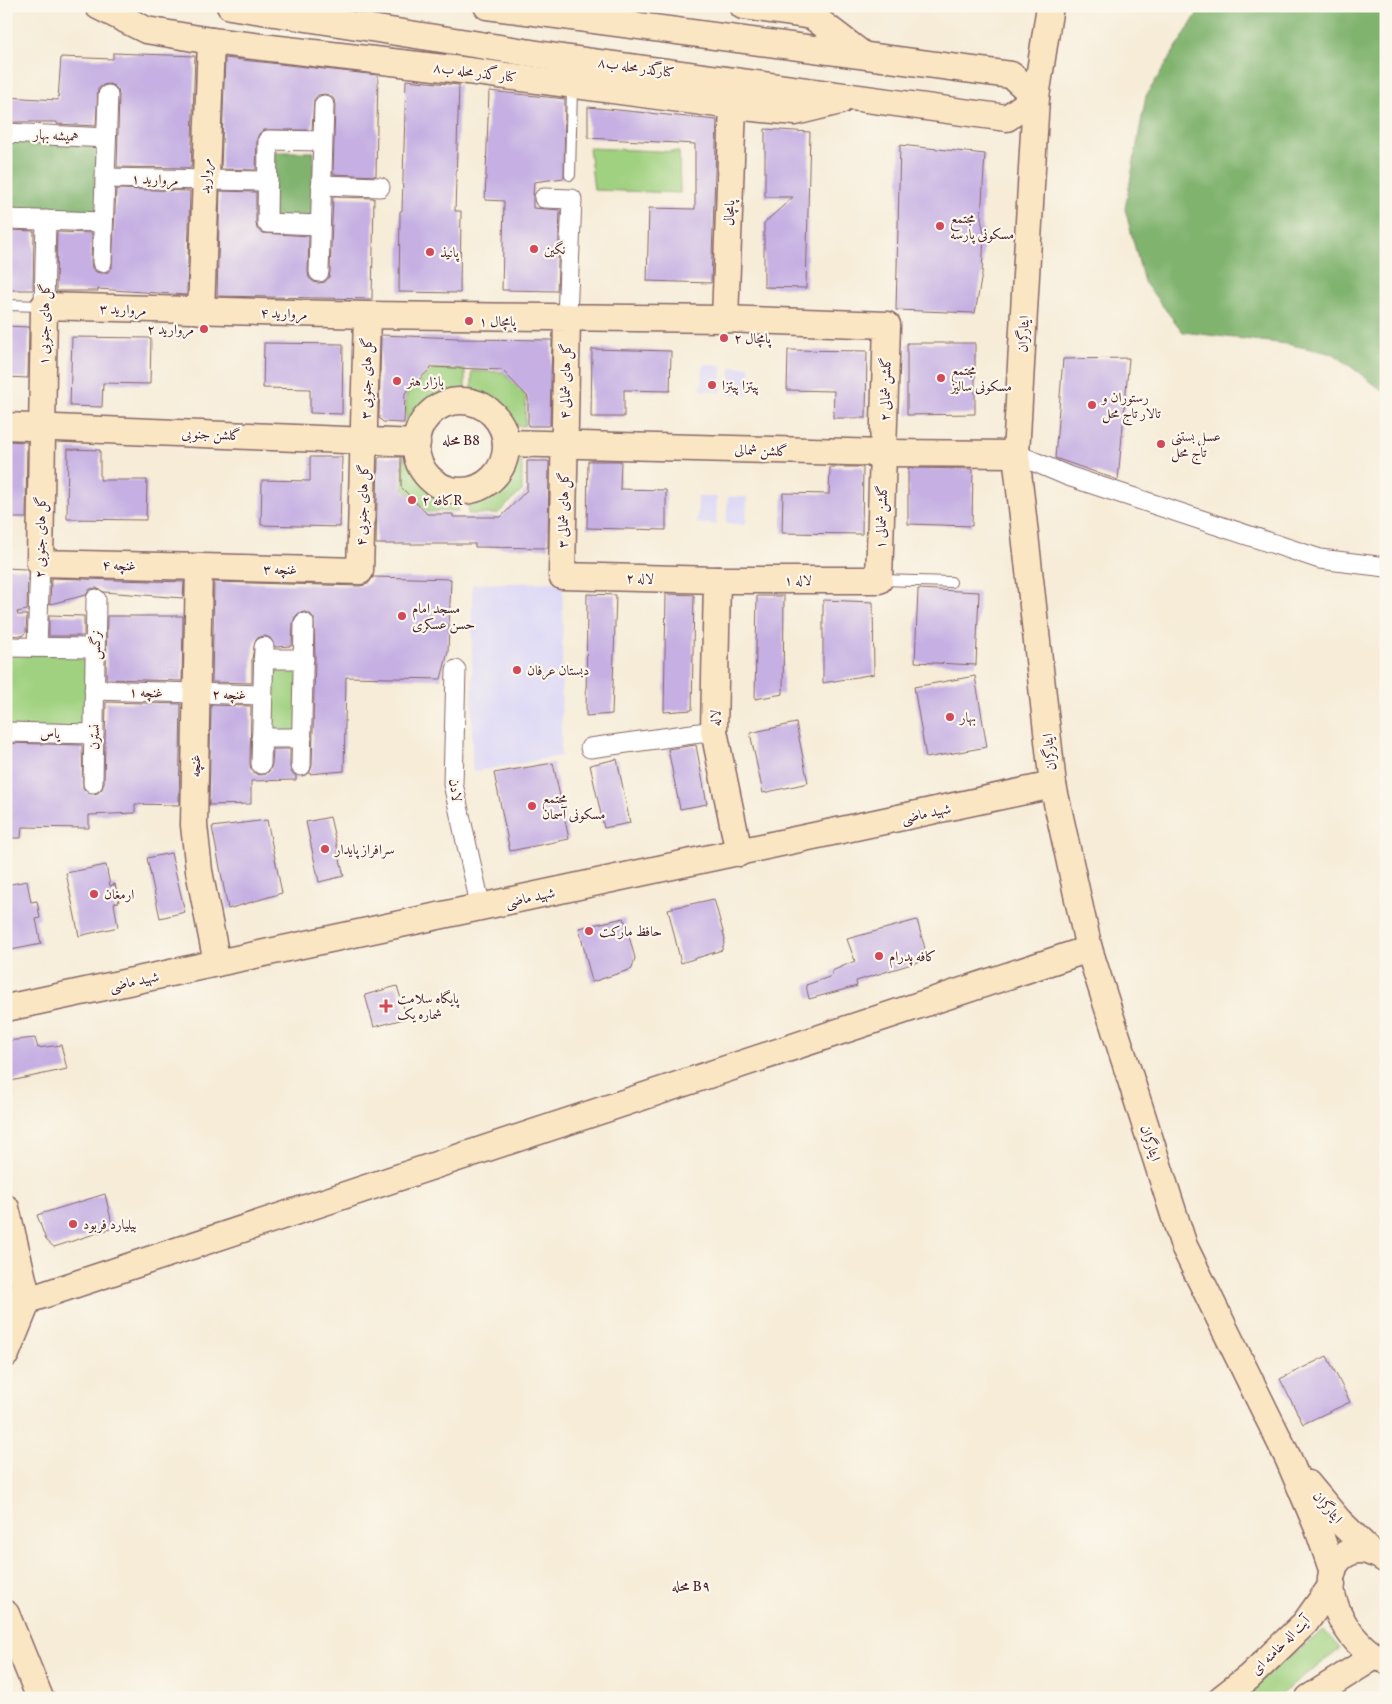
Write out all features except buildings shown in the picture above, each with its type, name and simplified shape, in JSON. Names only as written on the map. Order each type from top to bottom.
[{"type":"street","name":"کنار گذر محله ب۸","points":[[98,6],[146,30],[211,41],[462,70],[732,106],[795,112],[856,97]]},
{"type":"street","name":"کنارگذر محله ب۸","points":[[230,6],[563,58],[1007,118],[1036,97]]},
{"type":"street","points":[[488,6],[1011,75],[1036,97]]},
{"type":"street","points":[[743,6],[812,16],[863,56]]},
{"type":"street","name":"ایثارگران","points":[[1050,6],[1036,97],[1016,454],[1053,785],[1089,949],[1184,1246],[1288,1458],[1317,1526],[1332,1579],[1333,1598],[1340,1618],[1351,1636],[1366,1651],[1382,1660]]},
{"type":"street","name":"مروارید","points":[[201,311],[211,41]]},
{"type":"street","points":[[102,262],[108,95]]},
{"type":"street","points":[[319,272],[324,105]]},
{"type":"street","name":"پامچال","points":[[725,319],[732,106]]},
{"type":"street","name":"همیشه بهار","points":[[6,133],[106,138]]},
{"type":"street","points":[[320,225],[267,224],[268,140],[322,142]]},
{"type":"street","name":"مروارید ۱","points":[[105,178],[205,180]]},
{"type":"street","points":[[205,180],[268,181]]},
{"type":"street","points":[[322,185],[380,187]]},
{"type":"street","points":[[544,198],[572,199],[567,317]]},
{"type":"street","points":[[6,219],[103,222]]},
{"type":"street","name":"گل های جنوبی ۱","points":[[41,427],[46,220]]},
{"type":"street","name":"مروارید ۳","points":[[44,306],[201,311]]},
{"type":"street","name":"مروارید ۴","points":[[201,311],[725,319],[887,325]]},
{"type":"street","name":"گل های جنوبی ۳","points":[[364,440],[367,315]]},
{"type":"street","name":"گل های شمالی ۴","points":[[564,444],[567,317]]},
{"type":"street","name":"گلشن شمالی ۲","points":[[884,453],[887,325]]},
{"type":"street","points":[[456,401],[470,402],[484,407],[495,416],[503,429],[506,443],[505,458],[498,472],[488,482],[474,489],[460,491],[445,488],[432,480],[422,469],[417,455],[417,443],[421,426],[430,414],[441,405],[456,401]]},
{"type":"street","name":"گلشن جنوبی","points":[[6,426],[417,443]]},
{"type":"street","name":"گل های جنوبی ۲","points":[[37,648],[41,427]]},
{"type":"street","name":"گل های جنوبی ۴","points":[[360,571],[364,440]]},
{"type":"street","name":"گلشن شمالی","points":[[506,443],[884,453],[1016,454]]},
{"type":"street","name":"گل های شمالی ۳","points":[[562,576],[564,444]]},
{"type":"street","name":"گلشن شمالی ۱","points":[[879,580],[884,453]]},
{"type":"street","points":[[1016,454],[1068,476],[1320,559],[1386,567]]},
{"type":"street","name":"غنچه ۴","points":[[40,563],[199,567]]},
{"type":"street","name":"غنچه ۳","points":[[199,567],[360,571]]},
{"type":"street","name":"غنچه","points":[[199,567],[194,826],[199,871],[217,963]]},
{"type":"street","name":"لاله ۲","points":[[562,576],[718,580]]},
{"type":"street","name":"لاله ۱","points":[[718,580],[879,580]]},
{"type":"street","name":"لاله","points":[[718,580],[714,732],[739,853]]},
{"type":"street","name":"نرگس","points":[[94,690],[96,599]]},
{"type":"street","points":[[301,766],[304,623]]},
{"type":"street","points":[[6,647],[95,648]]},
{"type":"street","points":[[260,764],[263,653],[304,659]]},
{"type":"street","name":"لادن","points":[[456,670],[454,784],[481,908]]},
{"type":"street","name":"غنچه ۱","points":[[94,690],[197,694]]},
{"type":"street","name":"نسترن","points":[[93,783],[94,690]]},
{"type":"street","name":"غنچه ۲","points":[[197,694],[262,695]]},
{"type":"street","name":"یاس","points":[[6,732],[94,734]]},
{"type":"street","points":[[590,748],[714,732]]},
{"type":"street","points":[[261,738],[302,738]]},
{"type":"street","name":"شهید ماضی","points":[[6,1008],[1053,785]]},
{"type":"street","points":[[17,1299],[1089,949]]},
{"type":"street","points":[[6,1208],[17,1299],[6,1354]]},
{"type":"street","name":"ایثارگران","points":[[1288,1458],[1339,1521],[1382,1557]]},
{"type":"street","name":"آیت اله خامنه ای","points":[[1222,1698],[1249,1677],[1305,1623],[1332,1579],[1335,1564],[1344,1554],[1357,1550],[1382,1557]]},
{"type":"street","points":[[6,1614],[40,1698]]},
{"type":"street","points":[[1309,1698],[1382,1660]]},
{"type":"lane","points":[[570,175],[572,85]]},
{"type":"lane","points":[[6,305],[44,306]]},
{"type":"lane","points":[[879,580],[951,582]]},
{"type":"shaded area","points":[[703,364],[722,365],[721,392],[701,390]]},
{"type":"shaded area","points":[[731,367],[750,367],[749,395],[729,394]]},
{"type":"shaded area","points":[[698,497],[717,497],[716,525],[697,523]]},
{"type":"shaded area","points":[[728,497],[747,497],[746,525],[726,523]]},
{"type":"shaded area","name":"دبستان عرفان","points":[[563,582],[561,756],[472,772],[472,584]]},
{"type":"green space","points":[[1207,6],[1386,6],[1386,393],[1334,354],[1287,344],[1183,332],[1144,282],[1125,209],[1146,96],[1199,11]]},
{"type":"green space","points":[[6,140],[99,144],[96,213],[6,211]]},
{"type":"green space","points":[[589,148],[679,152],[680,193],[594,190]]},
{"type":"green space","points":[[274,152],[314,152],[311,218],[273,217]]},
{"type":"green space","points":[[432,369],[465,370],[465,393],[435,398],[427,405],[419,424],[406,423],[406,395]]},
{"type":"green space","points":[[472,371],[503,372],[526,397],[525,426],[504,425],[501,411],[495,402],[472,394]]},
{"type":"green space","points":[[415,458],[422,471],[431,481],[443,488],[456,492],[458,511],[427,512],[403,488],[403,459]]},
{"type":"green space","points":[[522,460],[522,491],[497,514],[468,514],[469,493],[488,487],[508,462]]},
{"type":"green space","points":[[6,654],[89,655],[87,729],[6,727]]},
{"type":"green space","points":[[266,664],[301,664],[299,735],[264,735]]},
{"type":"green space","points":[[1324,1630],[1340,1649],[1276,1698],[1237,1698]]},
{"type":"place","name":"مجتمع مسکونی پارسه","points":[[940,226]]},
{"type":"place","name":"نگین","points":[[534,249]]},
{"type":"place","name":"پانیذ","points":[[430,252]]},
{"type":"place","name":"پامچال ۱","points":[[469,321]]},
{"type":"place","name":"مروارید ۲","points":[[204,329]]},
{"type":"place","name":"پامچال ۲","points":[[724,338]]},
{"type":"place","name":"مجتمع مسکونی سالیز","points":[[941,378]]},
{"type":"place","name":"بازار هنر","points":[[397,381]]},
{"type":"place","name":"پیتزا پیتزا","points":[[712,385]]},
{"type":"place","name":"رستوران و تالار تاج محل","points":[[1092,405]]},
{"type":"place","name":"عسل بستنی تاج محل","points":[[1161,444]]},
{"type":"place","name":"کافه ۲R","points":[[412,500]]},
{"type":"place","name":"مسجد امام حسن عسکری","points":[[402,616]]},
{"type":"place","name":"دبستان عرفان","points":[[517,670]]},
{"type":"place","name":"بهار","points":[[950,717]]},
{"type":"place","name":"مجتمع مسکونی آسمان","points":[[532,806]]},
{"type":"place","name":"سرافراز پایدار","points":[[325,849]]},
{"type":"place","name":"ارمغان","points":[[94,894]]},
{"type":"place","name":"حافظ مارکت","points":[[589,931]]},
{"type":"place","name":"کافه پدرام","points":[[879,956]]},
{"type":"place","name":"پایگاه سلامت شماره یک","points":[[386,1006]]},
{"type":"place","name":"بیلیارد فربود","points":[[73,1224]]},
{"type":"district","name":"محله B8","points":[[461,440]]},
{"type":"district","name":"محله B۹","points":[[691,1586]]}]
